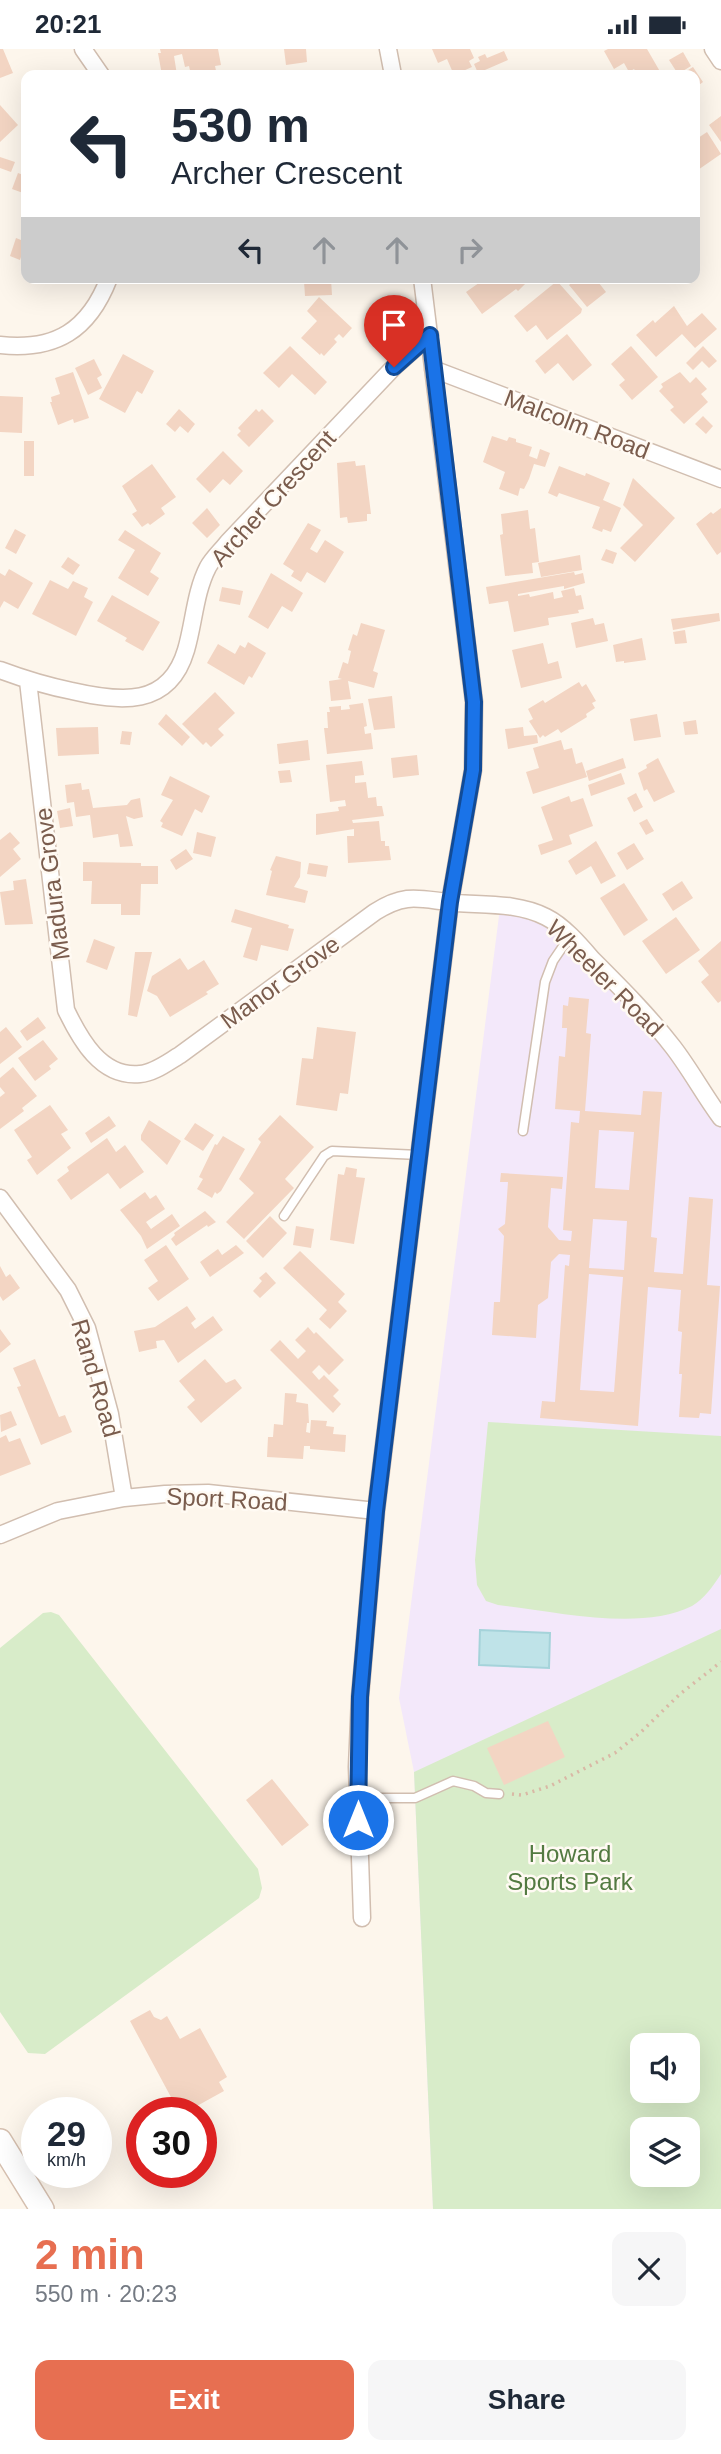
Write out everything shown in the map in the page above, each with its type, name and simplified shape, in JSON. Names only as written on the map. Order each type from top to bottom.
[{"type":"street","points":[[83,49],[98,70]]},
{"type":"street","points":[[388,49],[392,70]]},
{"type":"street","points":[[713,49],[721,61]]},
{"type":"street","points":[[0,345],[17,347],[46,344],[77,329],[102,296],[107,284]]},
{"type":"street","points":[[362,1918],[358,1798],[360,1697],[376,1511],[450,902],[473,770],[474,702],[423,284]]},
{"type":"street","name":"Archer Crescent","points":[[0,670],[28,681],[103,698],[124,700],[160,689],[176,674],[186,651],[202,582],[209,565],[376,387],[430,335]]},
{"type":"street","name":"Malcolm Road","points":[[433,369],[721,479]]},
{"type":"street","name":"Madura Grove","points":[[28,681],[66,1010],[92,1055],[113,1068]]},
{"type":"street","name":"Manor Grove","points":[[113,1068],[138,1075],[180,1055],[389,903],[420,897],[450,902]]},
{"type":"street","name":"Wheeler Road","points":[[450,902],[529,910],[549,918],[570,936],[653,1022],[676,1050],[721,1118]]},
{"type":"street","name":"Rand Road","points":[[0,1198],[68,1290],[87,1328],[110,1414],[124,1498]]},
{"type":"street","name":"Sport Road","points":[[0,1535],[58,1511],[124,1498],[164,1494],[208,1493],[376,1511]]},
{"type":"street","points":[[0,2141],[42,2209]]},
{"type":"lane","points":[[523,1131],[545,982],[553,961],[570,936]]},
{"type":"lane","points":[[284,1216],[324,1156],[332,1151],[419,1155]]},
{"type":"lane","points":[[358,1798],[415,1798],[453,1781],[474,1786],[486,1793],[499,1794]]},
{"type":"path","points":[[499,1794],[522,1795],[550,1786],[615,1753],[680,1694],[721,1662]]},
{"type":"shaded area","points":[[500,908],[568,929],[721,1118],[721,2209],[433,2209],[414,1772],[399,1698]]},
{"type":"green space","points":[[488,1422],[721,1436],[721,1574],[704,1596],[692,1606],[671,1614],[648,1618],[570,1615],[486,1601],[477,1585],[475,1560]]},
{"type":"green space","points":[[43,1613],[59,1615],[258,1869],[262,1888],[259,1898],[45,2054],[28,2053],[0,2012],[0,1648]]},
{"type":"green space","name":"Howard Sports Park","points":[[721,1629],[721,2209],[433,2209],[414,1772]]},
{"type":"water","points":[[480,1630],[550,1633],[549,1668],[479,1665]]},
{"type":"building","points":[[0,49],[3,49],[13,73],[0,78]]},
{"type":"building","points":[[160,49],[218,49],[221,65],[215,66],[216,70],[190,70],[189,66],[185,67],[182,54],[174,56],[176,70],[161,70],[158,53],[161,53]]},
{"type":"building","points":[[284,49],[306,49],[307,62],[286,65]]},
{"type":"building","points":[[432,49],[470,49],[474,58],[469,61],[472,67],[465,70],[452,70],[447,59],[438,63]]},
{"type":"building","points":[[647,49],[659,70],[628,70],[624,63],[614,69],[604,51]]},
{"type":"building","points":[[504,51],[508,60],[485,70],[477,70],[474,64],[480,61],[478,57],[485,54],[487,58]]},
{"type":"building","points":[[683,52],[691,66],[684,70],[675,70],[669,60]]},
{"type":"building","points":[[0,105],[18,125],[0,142]]},
{"type":"building","points":[[721,116],[721,142],[709,125]]},
{"type":"building","points":[[707,132],[721,154],[700,169],[700,137]]},
{"type":"building","points":[[0,157],[15,162],[11,172],[0,168]]},
{"type":"building","points":[[18,173],[21,174],[21,192],[12,189]]},
{"type":"building","points":[[16,238],[21,240],[20,260],[10,256]]},
{"type":"building","points":[[304,284],[331,284],[332,295],[305,296]]},
{"type":"building","points":[[477,284],[525,284],[482,314],[466,292]]},
{"type":"building","points":[[553,284],[560,284],[582,309],[581,313],[547,340],[536,325],[527,332],[514,316]]},
{"type":"building","points":[[600,284],[606,292],[587,307],[569,285]]},
{"type":"building","points":[[319,297],[352,328],[343,338],[339,334],[334,339],[337,342],[324,356],[301,338],[317,321],[307,311]]},
{"type":"building","points":[[674,306],[687,326],[702,313],[717,329],[695,348],[682,334],[656,357],[636,335]]},
{"type":"building","points":[[567,334],[592,365],[573,381],[558,363],[545,374],[535,361]]},
{"type":"building","points":[[290,346],[327,382],[315,395],[292,374],[279,388],[263,373]]},
{"type":"building","points":[[631,346],[658,377],[632,400],[619,385],[625,380],[611,364]]},
{"type":"building","points":[[703,346],[717,361],[709,368],[702,361],[693,370],[686,363]]},
{"type":"building","points":[[123,354],[154,371],[142,394],[137,391],[125,413],[99,399]]},
{"type":"building","points":[[94,359],[102,375],[97,378],[102,388],[88,395],[75,368]]},
{"type":"building","points":[[73,372],[89,418],[74,423],[73,419],[58,425],[50,402],[51,397],[60,394],[55,378]]},
{"type":"building","points":[[680,372],[690,383],[696,377],[707,389],[701,394],[708,402],[684,424],[670,410],[674,407],[659,391],[663,387],[661,384]]},
{"type":"building","points":[[0,396],[23,397],[22,433],[0,432]]},
{"type":"building","points":[[179,409],[195,424],[188,433],[180,426],[175,432],[166,424]]},
{"type":"building","points":[[256,409],[259,412],[262,409],[274,421],[249,447],[237,435],[241,431],[238,428]]},
{"type":"building","points":[[703,416],[713,426],[706,434],[695,424]]},
{"type":"building","points":[[492,436],[507,441],[509,437],[532,447],[529,456],[537,459],[540,449],[550,453],[545,467],[534,464],[524,489],[520,488],[518,496],[499,489],[505,472],[483,462]]},
{"type":"building","points":[[24,441],[34,441],[34,476],[24,476]]},
{"type":"building","points":[[223,451],[243,471],[230,485],[223,479],[210,493],[196,479]]},
{"type":"building","points":[[355,461],[356,466],[365,465],[371,514],[367,514],[367,521],[348,523],[347,517],[340,518],[337,463]]},
{"type":"building","points":[[152,464],[176,497],[161,508],[165,514],[150,525],[148,523],[142,527],[132,514],[137,511],[122,486]]},
{"type":"building","points":[[559,466],[610,483],[603,500],[621,508],[611,532],[592,528],[600,507],[559,493],[557,497],[548,493]]},
{"type":"building","points":[[633,478],[675,518],[635,562],[620,548],[643,525],[623,505]]},
{"type":"building","points":[[207,508],[220,525],[207,538],[192,523]]},
{"type":"building","points":[[721,508],[721,552],[717,555],[696,524]]},
{"type":"building","points":[[528,510],[530,529],[535,528],[539,562],[532,563],[533,573],[505,576],[500,535],[503,534],[501,514]]},
{"type":"building","points":[[308,523],[321,530],[310,549],[317,553],[325,540],[344,552],[325,583],[307,572],[301,582],[291,576],[294,571],[283,564]]},
{"type":"building","points":[[15,529],[26,535],[16,554],[5,548]]},
{"type":"building","points":[[125,530],[161,553],[150,572],[159,578],[148,596],[118,578],[135,550],[118,540]]},
{"type":"building","points":[[606,549],[617,553],[613,564],[601,560]]},
{"type":"building","points":[[580,555],[582,570],[541,577],[538,563]]},
{"type":"building","points":[[68,557],[80,565],[73,575],[61,567]]},
{"type":"building","points":[[9,569],[33,583],[18,609],[4,601],[0,608],[0,573],[5,576]]},
{"type":"building","points":[[574,572],[575,575],[583,573],[585,583],[564,589],[564,586],[518,594],[529,594],[530,597],[553,592],[554,599],[563,597],[561,591],[574,588],[576,596],[581,595],[584,609],[578,610],[579,613],[548,618],[549,625],[514,632],[508,601],[489,604],[486,587]]},
{"type":"building","points":[[271,573],[303,593],[292,612],[282,606],[268,629],[248,617]]},
{"type":"building","points":[[50,580],[68,589],[73,581],[88,588],[84,597],[93,602],[76,636],[32,614]]},
{"type":"building","points":[[222,587],[243,591],[240,605],[219,601]]},
{"type":"building","points":[[112,595],[160,622],[143,651],[125,641],[127,638],[97,621]]},
{"type":"building","points":[[719,613],[720,621],[673,630],[671,619]]},
{"type":"building","points":[[593,618],[595,625],[604,623],[608,641],[576,648],[571,623]]},
{"type":"building","points":[[361,623],[385,630],[373,671],[378,673],[374,688],[348,681],[351,699],[331,701],[329,681],[342,679],[338,678],[343,662],[348,664],[351,651],[348,650],[353,634],[357,636]]},
{"type":"building","points":[[685,630],[687,643],[675,644],[673,632]]},
{"type":"building","points":[[642,638],[646,660],[616,662],[613,645]]},
{"type":"building","points":[[248,642],[266,653],[252,678],[249,676],[244,685],[207,663],[218,644],[235,654],[240,645],[245,648]]},
{"type":"building","points":[[543,643],[548,664],[558,661],[562,678],[521,688],[512,650]]},
{"type":"building","points":[[579,682],[582,687],[586,684],[596,701],[592,703],[595,708],[586,714],[587,717],[561,733],[558,729],[540,738],[529,721],[533,719],[528,709],[543,700],[545,703]]},
{"type":"building","points":[[215,692],[235,713],[218,729],[224,735],[211,747],[206,742],[203,745],[182,724]]},
{"type":"building","points":[[392,696],[395,728],[374,730],[368,699]]},
{"type":"building","points":[[363,703],[367,726],[364,727],[365,734],[371,733],[373,749],[327,754],[324,728],[328,728],[329,707],[341,706],[341,710],[350,709],[349,705]]},
{"type":"building","points":[[166,714],[190,737],[182,746],[158,724]]},
{"type":"building","points":[[657,714],[661,737],[634,741],[630,719]]},
{"type":"building","points":[[696,720],[698,734],[685,735],[683,722]]},
{"type":"building","points":[[98,727],[99,754],[58,756],[56,728]]},
{"type":"building","points":[[523,727],[524,736],[537,735],[538,743],[508,749],[505,729]]},
{"type":"building","points":[[122,731],[132,732],[130,745],[120,744]]},
{"type":"building","points":[[308,740],[310,760],[279,764],[277,744]]},
{"type":"building","points":[[561,740],[564,750],[572,748],[576,764],[582,762],[587,777],[533,794],[526,772],[539,768],[533,748]]},
{"type":"building","points":[[417,755],[419,775],[393,778],[391,758]]},
{"type":"building","points":[[623,758],[626,768],[589,781],[586,771]]},
{"type":"building","points":[[658,758],[675,792],[654,802],[647,789],[644,791],[638,773]]},
{"type":"building","points":[[362,761],[364,775],[355,776],[355,783],[366,782],[368,798],[376,797],[377,806],[382,806],[384,816],[352,820],[353,823],[379,821],[381,841],[385,841],[385,846],[389,846],[391,860],[348,863],[347,836],[354,836],[354,829],[316,835],[316,814],[339,811],[338,807],[346,806],[345,800],[330,802],[326,765]]},
{"type":"building","points":[[290,770],[292,782],[280,783],[278,771]]},
{"type":"building","points":[[621,773],[625,784],[591,796],[588,785]]},
{"type":"building","points":[[170,776],[210,796],[202,813],[195,809],[182,836],[161,827],[163,823],[160,821],[173,800],[161,795]]},
{"type":"building","points":[[81,783],[82,790],[89,789],[93,808],[127,805],[131,800],[140,798],[143,817],[134,819],[126,816],[133,846],[120,847],[118,834],[93,838],[90,815],[76,817],[74,802],[67,803],[65,785]]},
{"type":"building","points":[[636,793],[643,807],[634,812],[627,798]]},
{"type":"building","points":[[569,796],[571,802],[583,798],[593,826],[569,835],[572,844],[541,855],[538,845],[553,840],[541,807]]},
{"type":"building","points":[[70,808],[73,826],[60,828],[57,811]]},
{"type":"building","points":[[647,819],[654,831],[646,835],[639,823]]},
{"type":"building","points":[[10,832],[20,843],[13,849],[21,859],[0,877],[0,840]]},
{"type":"building","points":[[197,832],[216,837],[211,857],[193,853]]},
{"type":"building","points":[[596,841],[616,876],[601,884],[591,866],[576,875],[568,861]]},
{"type":"building","points":[[634,843],[644,859],[627,870],[617,853]]},
{"type":"building","points":[[186,849],[193,859],[176,870],[170,860]]},
{"type":"building","points":[[276,856],[301,862],[300,877],[294,887],[308,891],[305,903],[266,895],[272,871],[270,870]]},
{"type":"building","points":[[83,862],[158,866],[158,884],[141,884],[140,915],[121,915],[121,904],[91,904],[92,881],[83,881]]},
{"type":"building","points":[[309,863],[328,866],[326,877],[307,874]]},
{"type":"building","points":[[26,879],[33,924],[5,925],[0,892],[14,890],[13,881]]},
{"type":"building","points":[[682,881],[693,898],[673,911],[662,894]]},
{"type":"building","points":[[624,883],[648,920],[624,936],[600,898]]},
{"type":"building","points":[[235,909],[289,925],[288,928],[294,929],[288,951],[261,945],[257,961],[243,957],[252,928],[231,922]]},
{"type":"building","points":[[676,917],[700,950],[666,974],[642,941]]},
{"type":"building","points":[[94,939],[115,947],[107,970],[86,962]]},
{"type":"building","points":[[721,941],[721,1001],[718,1003],[701,982],[709,975],[698,961]]},
{"type":"building","points":[[135,952],[152,952],[137,1017],[128,1015]]},
{"type":"building","points":[[180,958],[188,970],[204,960],[219,984],[206,992],[208,994],[170,1017],[157,996],[147,991],[152,976]]},
{"type":"building","points":[[569,997],[589,999],[586,1033],[591,1034],[585,1111],[641,1115],[643,1091],[662,1092],[651,1237],[657,1238],[654,1272],[683,1274],[689,1197],[713,1199],[707,1285],[720,1286],[711,1414],[700,1413],[699,1418],[679,1417],[682,1332],[678,1331],[681,1290],[648,1287],[638,1426],[540,1418],[542,1401],[555,1402],[565,1265],[569,1266],[570,1255],[559,1254],[551,1262],[548,1298],[538,1305],[536,1338],[492,1335],[494,1302],[500,1302],[504,1236],[498,1229],[505,1224],[508,1182],[500,1182],[501,1173],[563,1177],[562,1189],[551,1188],[548,1227],[559,1240],[571,1241],[572,1231],[563,1230],[571,1122],[579,1123],[580,1111],[555,1109],[559,1056],[565,1057],[567,1028],[562,1028],[563,1005],[568,1006]],"holes":[[[599,1130],[634,1132],[629,1190],[595,1188]],[[593,1219],[627,1221],[624,1270],[589,1268]],[[589,1274],[623,1277],[614,1392],[580,1390]]]},
{"type":"building","points":[[38,1017],[46,1028],[27,1041],[20,1031]]},
{"type":"building","points":[[6,1027],[22,1047],[0,1064],[0,1032]]},
{"type":"building","points":[[317,1027],[356,1032],[348,1094],[340,1093],[337,1111],[296,1105],[302,1058],[313,1059]]},
{"type":"building","points":[[43,1040],[58,1059],[49,1066],[51,1069],[35,1081],[18,1058]]},
{"type":"building","points":[[13,1067],[37,1096],[22,1108],[24,1111],[0,1129],[0,1097],[5,1093],[0,1087],[0,1078]]},
{"type":"building","points":[[50,1105],[68,1130],[61,1134],[71,1148],[37,1175],[27,1160],[32,1157],[14,1130]]},
{"type":"building","points":[[280,1115],[314,1147],[285,1179],[294,1188],[244,1239],[226,1222],[254,1193],[239,1179],[261,1142],[258,1139]]},
{"type":"building","points":[[109,1116],[116,1126],[91,1143],[85,1133]]},
{"type":"building","points":[[149,1120],[181,1141],[167,1165],[141,1140]]},
{"type":"building","points":[[195,1123],[214,1135],[203,1151],[184,1139]]},
{"type":"building","points":[[223,1136],[245,1149],[221,1191],[217,1194],[215,1192],[212,1198],[197,1189],[203,1179],[199,1177],[215,1144],[217,1145]]},
{"type":"building","points":[[107,1138],[116,1152],[125,1145],[144,1172],[120,1189],[108,1173],[71,1200],[57,1180],[69,1171],[67,1167]]},
{"type":"building","points":[[346,1167],[357,1169],[356,1177],[365,1178],[354,1244],[330,1240],[338,1174],[344,1175]]},
{"type":"building","points":[[145,1192],[150,1199],[156,1195],[165,1209],[146,1222],[151,1229],[172,1214],[180,1226],[147,1249],[141,1236],[120,1210]]},
{"type":"building","points":[[205,1211],[216,1222],[176,1246],[171,1239],[174,1233]]},
{"type":"building","points":[[270,1216],[287,1233],[263,1258],[246,1241]]},
{"type":"building","points":[[296,1226],[314,1229],[311,1248],[293,1245]]},
{"type":"building","points":[[166,1245],[189,1279],[158,1301],[148,1288],[158,1281],[144,1260]]},
{"type":"building","points":[[236,1245],[244,1253],[210,1277],[200,1262],[218,1249],[222,1255]]},
{"type":"building","points":[[300,1251],[345,1294],[338,1302],[347,1311],[330,1329],[319,1319],[327,1310],[283,1268]]},
{"type":"building","points":[[0,1266],[6,1277],[10,1274],[20,1288],[3,1301],[0,1296]]},
{"type":"building","points":[[266,1272],[276,1283],[260,1298],[253,1291],[262,1281],[259,1278]]},
{"type":"building","points":[[187,1306],[196,1319],[191,1323],[195,1329],[213,1316],[223,1330],[178,1363],[164,1340],[156,1341],[157,1348],[139,1352],[134,1331],[155,1327]]},
{"type":"building","points":[[308,1327],[344,1360],[329,1375],[319,1365],[312,1372],[319,1380],[324,1375],[339,1390],[333,1396],[341,1404],[333,1413],[270,1350],[280,1340],[298,1359],[306,1351],[295,1340]]},
{"type":"building","points":[[0,1329],[11,1344],[0,1353]]},
{"type":"building","points":[[35,1359],[59,1417],[65,1415],[72,1432],[41,1445],[17,1387],[21,1386],[13,1368]]},
{"type":"building","points":[[205,1359],[226,1383],[235,1379],[242,1388],[201,1423],[187,1407],[195,1400],[179,1381]]},
{"type":"building","points":[[285,1393],[297,1394],[296,1402],[308,1404],[309,1423],[306,1432],[310,1433],[311,1420],[327,1421],[326,1426],[334,1427],[333,1434],[346,1435],[345,1452],[304,1446],[303,1459],[267,1457],[268,1437],[273,1437],[274,1424],[283,1425]]},
{"type":"building","points":[[11,1411],[17,1425],[1,1432],[0,1415]]},
{"type":"building","points":[[6,1435],[9,1442],[20,1438],[31,1464],[0,1476],[0,1438]]},
{"type":"building","points":[[548,1721],[565,1757],[504,1785],[487,1748]]},
{"type":"building","points":[[272,1779],[309,1825],[282,1846],[246,1800]]},
{"type":"building","points":[[150,2010],[154,2017],[161,2020],[167,2016],[180,2039],[200,2028],[227,2077],[219,2082],[224,2091],[213,2097],[171,2097],[130,2021]]},
{"type":"route","points":[[358,1820],[360,1697],[376,1511],[450,902],[473,770],[475,734],[474,702],[430,335],[394,367]]}]
